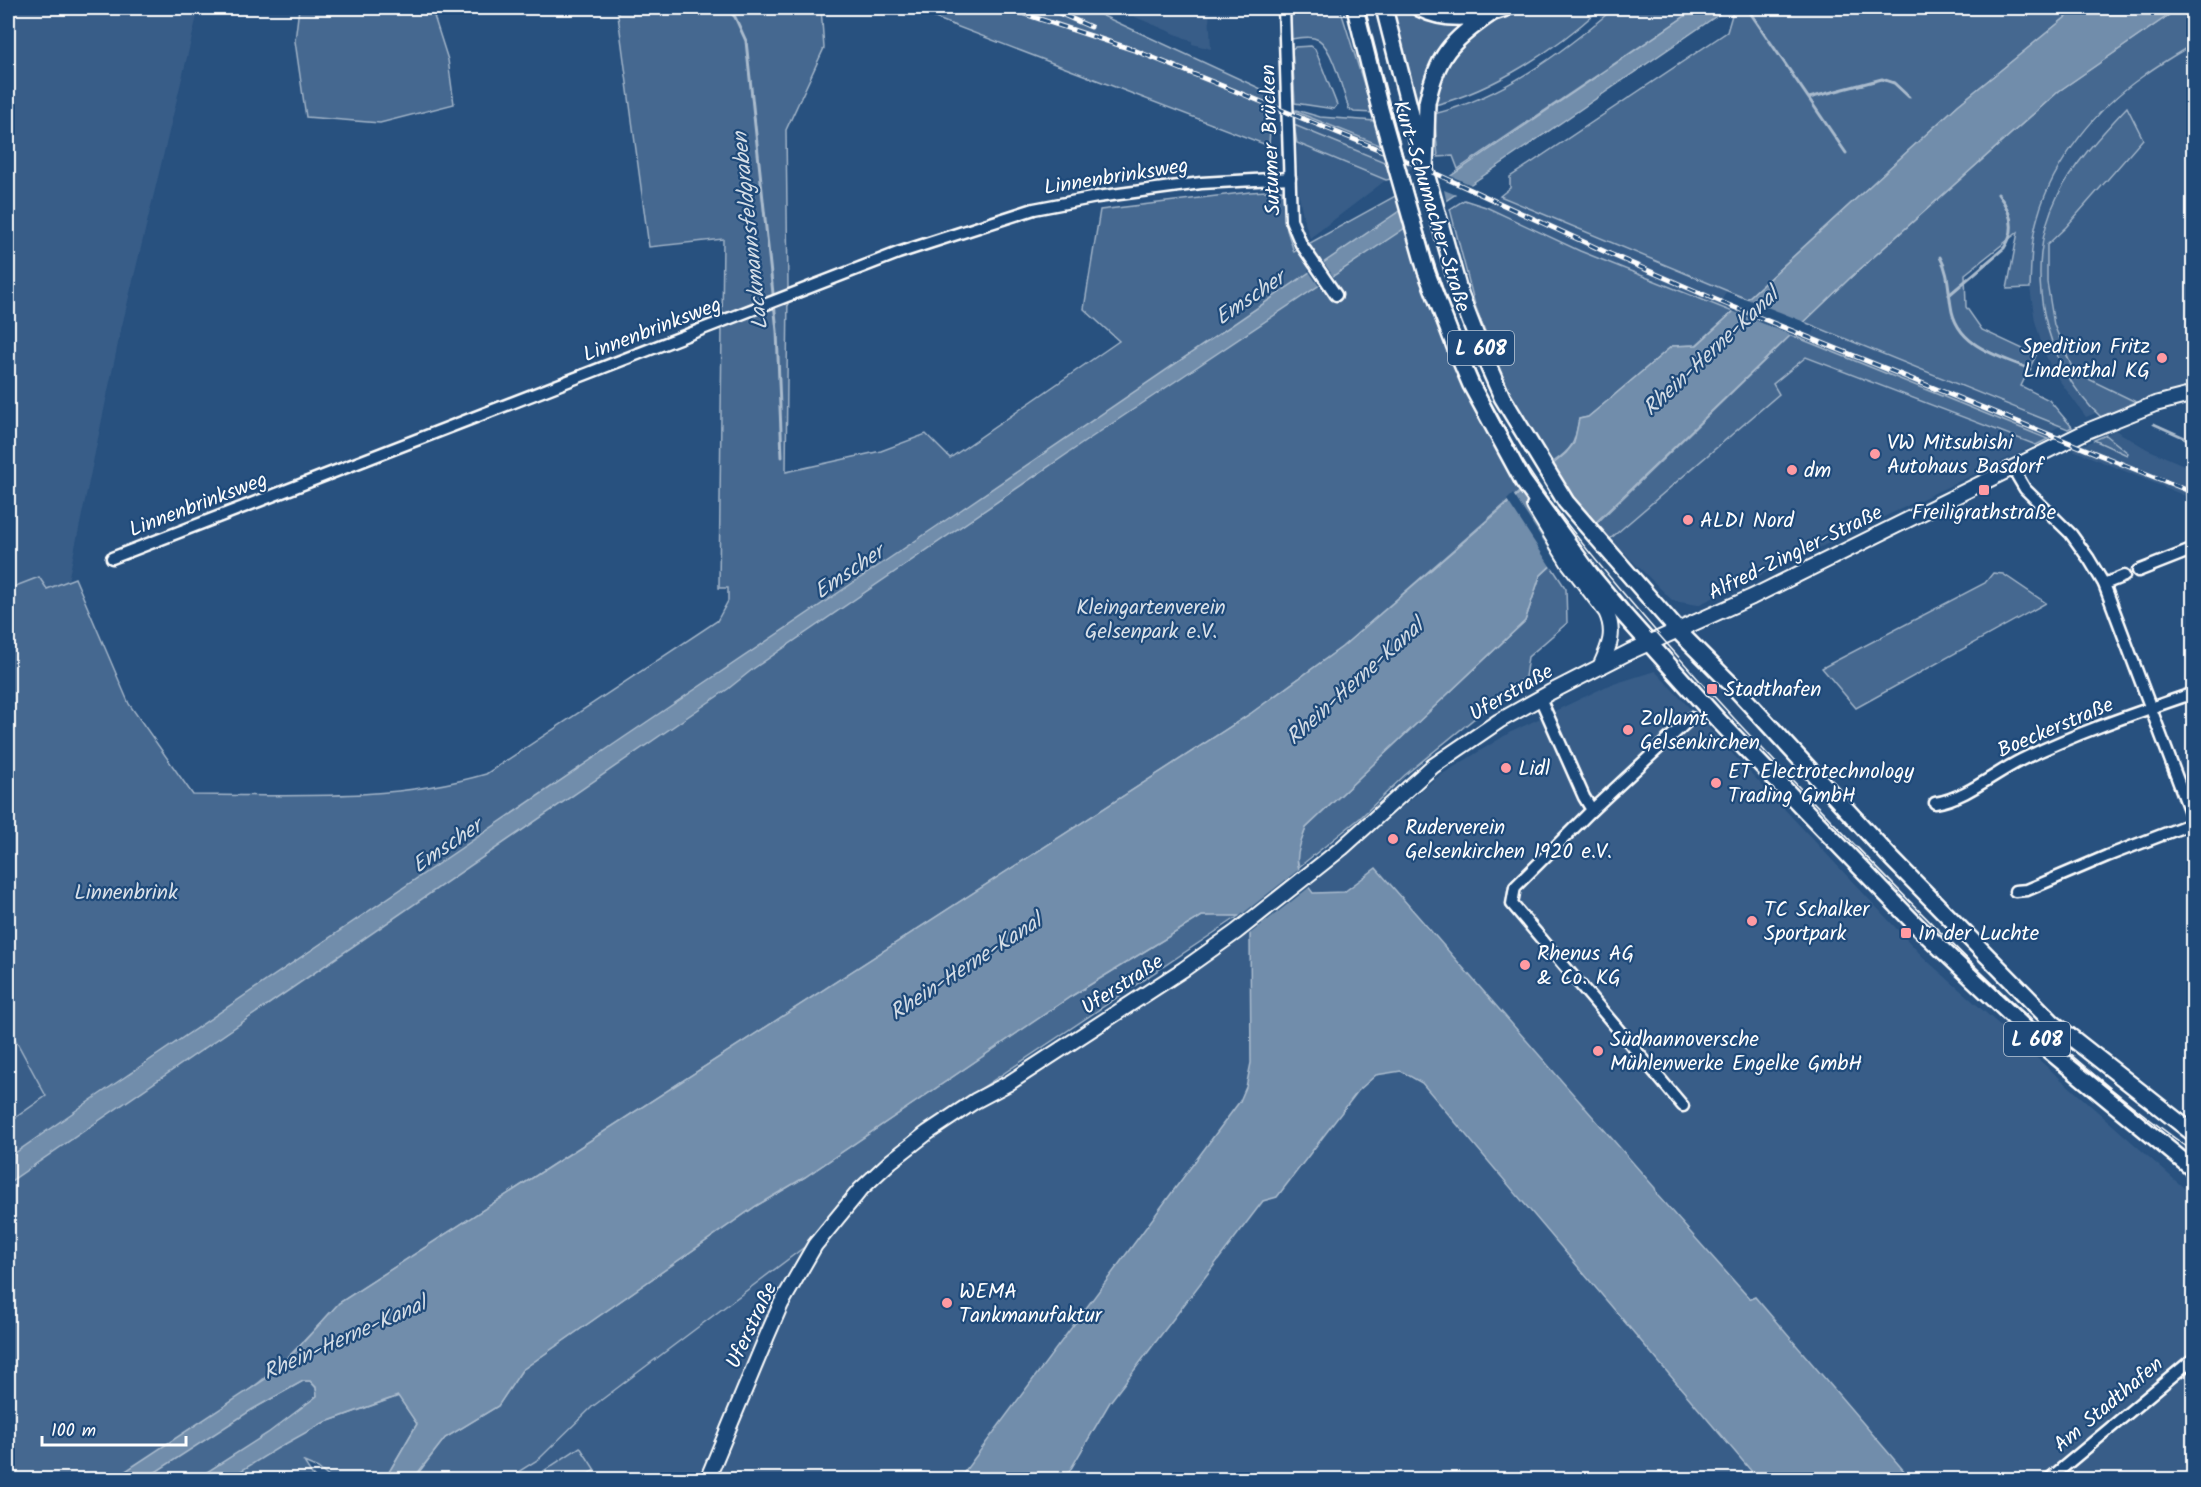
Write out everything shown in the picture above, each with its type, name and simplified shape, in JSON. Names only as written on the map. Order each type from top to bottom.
[{"type":"main road","name":"Kurt-Schumacher-Straße","points":[[1355,8],[1380,109],[1426,271],[1471,385],[1523,481],[1573,560],[1718,720],[1916,925],[2047,1049],[2193,1170]]},
{"type":"main road","name":"Kurt-Schumacher-Straße","points":[[1384,8],[1425,170],[1464,304],[1497,387],[1566,502],[1679,632],[1733,686],[1891,858],[2053,1023],[2193,1134]]},
{"type":"main road","name":"L 608","points":[[1419,8],[1442,16],[1468,17],[1490,14],[1506,8]]},
{"type":"main road","name":"L 608","points":[[1425,170],[1426,103],[1439,62],[1446,50],[1472,26],[1490,14]]},
{"type":"main road","name":"Alfred-Zingler-Straße","points":[[1679,632],[2107,422],[2156,404],[2193,394]]},
{"type":"main road","points":[[1573,560],[1612,624],[1608,651],[1600,667]]},
{"type":"main road","name":"Uferstraße","points":[[707,1479],[781,1304],[815,1245],[861,1189],[891,1161],[933,1128],[975,1101],[1009,1083],[1184,969],[1236,932],[1310,874],[1450,753],[1540,698],[1649,643],[1679,632]]},
{"type":"street","name":"Sutumer Brücken","points":[[1284,8],[1292,220],[1301,244],[1336,295]]},
{"type":"street","name":"Linnenbrinksweg","points":[[112,558],[898,253],[1034,209],[1097,197],[1201,183],[1290,178]]},
{"type":"street","points":[[2012,467],[2025,489],[2072,534],[2104,584],[2193,823],[2027,890],[2015,891]]},
{"type":"street","points":[[2138,571],[2193,549]]},
{"type":"street","points":[[2104,584],[2124,576]]},
{"type":"street","name":"Boeckerstraße","points":[[1935,803],[1950,801],[2022,760],[2065,741],[2193,693]]},
{"type":"street","points":[[1540,698],[1592,810]]},
{"type":"street","points":[[1683,1106],[1512,904],[1515,887],[1592,810],[1691,718]]},
{"type":"street","name":"Am Stadthafen","points":[[2048,1479],[2193,1358]]},
{"type":"shaded area","points":[[8,8],[199,8],[120,334],[68,581],[8,603]]},
{"type":"shaded area","points":[[1114,8],[1248,8],[1209,10],[1211,49],[1192,44],[1192,41]]},
{"type":"shaded area","points":[[2193,44],[2193,386],[2136,402],[2074,372],[2054,325],[2047,282],[2047,245],[2066,227],[2095,140],[2057,196],[2047,221],[2041,251],[2042,300],[2046,323],[2064,367],[2096,413],[2086,417],[2054,373],[2044,352],[2035,321],[2030,288],[2031,255],[2038,216],[2053,176],[2077,139],[2120,94],[2142,76]]},
{"type":"shaded area","points":[[1294,111],[1420,163],[1405,173],[1387,163],[1294,125]]},
{"type":"shaded area","points":[[1297,143],[1386,180],[1310,238],[1299,196]]},
{"type":"shaded area","points":[[1500,196],[1727,290],[1719,306],[1580,251],[1486,207]]},
{"type":"shaded area","points":[[1816,327],[2061,426],[2040,436],[1809,343]]},
{"type":"shaded area","points":[[1806,357],[2036,445],[1698,605],[1673,601],[1610,539],[1779,394],[1773,384]]},
{"type":"shaded area","points":[[2115,430],[2147,449],[2193,469],[2193,499],[2073,450],[2094,440],[2127,454],[2128,452],[2106,435]]},
{"type":"shaded area","name":"Stadthafen","points":[[1655,671],[1925,959],[2193,1196],[2193,1479],[507,1480],[539,1459],[592,1407],[807,1245],[943,1131],[1201,963],[1360,843],[1436,778],[1509,733],[1607,686]]},
{"type":"shaded area","points":[[8,1026],[46,1096],[8,1123]]},
{"type":"green space","points":[[299,8],[423,8],[433,13],[448,60],[454,104],[380,123],[306,117],[295,41]]},
{"type":"green space","points":[[617,8],[821,8],[824,48],[786,130],[788,289],[786,472],[881,451],[926,434],[950,458],[1119,341],[1084,309],[1100,210],[1282,190],[1287,230],[1294,252],[1397,195],[1462,380],[1519,492],[1342,647],[1250,714],[339,1303],[282,1362],[244,1394],[253,1409],[303,1381],[310,1381],[316,1388],[317,1396],[269,1433],[301,1434],[323,1423],[399,1396],[417,1424],[385,1479],[331,1479],[318,1468],[304,1462],[315,1479],[8,1479],[8,1123],[46,1096],[8,1026],[8,589],[39,577],[47,589],[75,578],[129,704],[193,795],[304,796],[377,793],[450,783],[486,774],[717,621],[728,601],[728,588],[719,588],[723,239],[649,247]]},
{"type":"green space","points":[[909,8],[1086,8],[1272,94],[1269,146]]},
{"type":"green space","points":[[1290,8],[1340,8],[1373,113],[1354,112],[1349,109],[1329,52],[1319,40],[1309,37],[1291,39]]},
{"type":"green space","points":[[1392,8],[1408,8],[1413,12],[1462,24],[1439,49],[1429,67],[1418,101],[1415,100]]},
{"type":"green space","points":[[1526,8],[1601,8],[1544,53],[1502,79],[1435,105],[1438,86],[1445,69],[1453,55],[1464,43],[1492,23]]},
{"type":"green space","points":[[1614,8],[1697,8],[1458,169],[1453,156],[1438,157],[1434,114],[1483,97],[1530,72],[1573,42]]},
{"type":"green space","points":[[1734,8],[2077,8],[1958,105],[1747,299],[1500,196],[1510,188],[1510,177],[1727,32]]},
{"type":"green space","points":[[2179,8],[2193,8],[2193,44],[2149,72],[2110,103],[2079,137],[2054,176],[2036,225],[2030,288],[2007,289],[2018,232],[1965,274],[1966,307],[1982,330],[2036,355],[2021,386],[2049,400],[2072,427],[2068,429],[1804,322],[2059,91]]},
{"type":"green space","points":[[1311,46],[1315,49],[1337,105],[1334,109],[1295,103],[1292,49]]},
{"type":"green space","points":[[2127,107],[2143,139],[2066,227],[2047,245],[2047,282],[2054,325],[2074,372],[2136,402],[2101,417],[2081,395],[2065,371],[2052,343],[2044,314],[2040,284],[2041,254],[2046,224],[2057,197],[2071,173]]},
{"type":"green space","points":[[1294,111],[1320,117],[1375,121],[1382,146]]},
{"type":"green space","points":[[1294,125],[1387,163],[1391,179],[1386,180],[1297,143]]},
{"type":"green space","points":[[1464,200],[1486,207],[1580,251],[1733,312],[1696,345],[1672,346],[1588,417],[1579,419],[1572,445],[1552,463],[1508,391],[1475,305],[1450,209]]},
{"type":"green space","points":[[1791,335],[2048,439],[2036,445],[1806,357],[1773,384],[1779,394],[1610,539],[1596,524]]},
{"type":"green space","points":[[2106,435],[2128,453],[2127,455],[2094,440]]},
{"type":"green space","points":[[1551,566],[1566,589],[1567,623],[1528,657],[1525,677],[1405,775],[1360,818],[1299,867],[1296,854],[1306,828],[1525,621],[1540,576]]},
{"type":"green space","points":[[1993,573],[2003,574],[2046,603],[1856,708],[1822,668],[1985,583]]},
{"type":"green space","points":[[1202,916],[1239,916],[919,1130],[855,1185],[807,1245],[592,1407],[539,1459],[507,1479],[413,1480],[445,1438],[498,1406],[522,1370],[756,1206],[805,1177],[1070,997]]},
{"type":"green space","points":[[580,1447],[595,1470],[580,1479],[539,1479],[536,1476]]},
{"type":"water","points":[[1697,8],[1728,8],[1492,170],[1086,441],[8,1183],[8,1158],[91,1100]]},
{"type":"water","name":"Rhein-Herne-Kanal","points":[[2077,8],[2179,8],[2059,91],[1850,278],[1540,576],[1525,621],[1306,828],[1297,862],[1306,884],[1313,893],[1344,892],[1376,868],[1655,1188],[1657,1195],[1750,1299],[1755,1297],[1911,1479],[1758,1479],[1422,1083],[1401,1071],[1376,1075],[1358,1091],[1277,1197],[1263,1201],[1110,1402],[1065,1479],[959,1479],[1240,1101],[1246,1087],[1251,1063],[1250,933],[1239,916],[1202,916],[1070,997],[805,1177],[756,1206],[522,1370],[498,1406],[445,1438],[413,1479],[385,1479],[417,1424],[398,1396],[323,1423],[228,1479],[196,1479],[268,1433],[317,1396],[316,1387],[310,1381],[303,1381],[253,1409],[145,1479],[112,1480],[267,1378],[288,1359],[339,1303],[1250,714],[1342,647],[1566,453],[1574,443],[1579,419],[1588,417],[1672,346],[1697,345],[1958,105]]},
{"type":"pier","points":[[1446,174],[1474,186],[1459,196],[1444,190],[1447,204],[1406,231],[1399,206]]},
{"type":"pier","points":[[1322,260],[1335,279],[1321,289],[1308,270]]},
{"type":"pier","points":[[1744,298],[1807,323],[1794,336],[1730,310]]},
{"type":"pier","points":[[1549,462],[1597,527],[1561,560],[1519,489]]},
{"type":"pier","points":[[1513,494],[1558,563],[1552,569],[1507,500]]},
{"type":"pier","points":[[1302,867],[1303,875],[1311,886],[1247,936],[1236,919]]},
{"type":"waterway","name":"Lackmannsfeldgraben","points":[[727,8],[735,17],[746,41],[777,331],[782,457]]},
{"type":"waterway","points":[[1747,8],[1846,153]]},
{"type":"waterway","points":[[1809,98],[1882,79],[1894,83],[1909,97]]},
{"type":"waterway","points":[[1949,295],[2004,248],[2008,241],[2011,221],[1998,194]]},
{"type":"waterway","points":[[1940,257],[1947,275],[1951,306],[1961,331],[1980,348],[2030,369]]},
{"type":"waterway","points":[[2154,424],[2194,442]]},
{"type":"tram line","points":[[1365,8],[1418,212],[1451,312],[1493,409],[1520,456],[1550,501],[1583,545],[1662,638],[1776,763],[1892,884],[1987,978],[2087,1069],[2194,1152]]},
{"type":"railway","points":[[1006,8],[1134,50],[1417,165],[1610,254],[1721,302],[2194,493]]},
{"type":"railway","points":[[1047,8],[1091,27]]},
{"type":"place","name":"Spedition Fritz Lindenthal KG","points":[[2162,358]]},
{"type":"place","name":"VW Mitsubishi Autohaus Basdorf","points":[[1875,454]]},
{"type":"place","name":"dm","points":[[1792,470]]},
{"type":"place","name":"Freiligrathstraße","points":[[1984,490]]},
{"type":"place","name":"ALDI Nord","points":[[1688,520]]},
{"type":"place","name":"Stadthafen","points":[[1712,689]]},
{"type":"place","name":"Zollamt Gelsenkirchen","points":[[1628,730]]},
{"type":"place","name":"Lidl","points":[[1506,768]]},
{"type":"place","name":"ET Electrotechnology Trading GmbH","points":[[1716,783]]},
{"type":"place","name":"Ruderverein Gelsenkirchen 1920 e.V.","points":[[1393,839]]},
{"type":"place","name":"TC Schalker Sportpark","points":[[1752,921]]},
{"type":"place","name":"In der Luchte","points":[[1906,933]]},
{"type":"place","name":"Rhenus AG & Co. KG","points":[[1525,965]]},
{"type":"place","name":"Südhannoversche Mühlenwerke Engelke GmbH","points":[[1598,1051]]},
{"type":"place","name":"WEMA Tankmanufaktur","points":[[947,1303]]},
{"type":"water label","name":"Emscher","points":[[1249,297]]},
{"type":"water label","name":"Emscher","points":[[848,571]]},
{"type":"water label","name":"Emscher","points":[[446,845]]},
{"type":"park label","name":"Kleingartenverein Gelsenpark e.V.","points":[[1151,619]]},
{"type":"park label","name":"Linnenbrink","points":[[126,892]]}]
